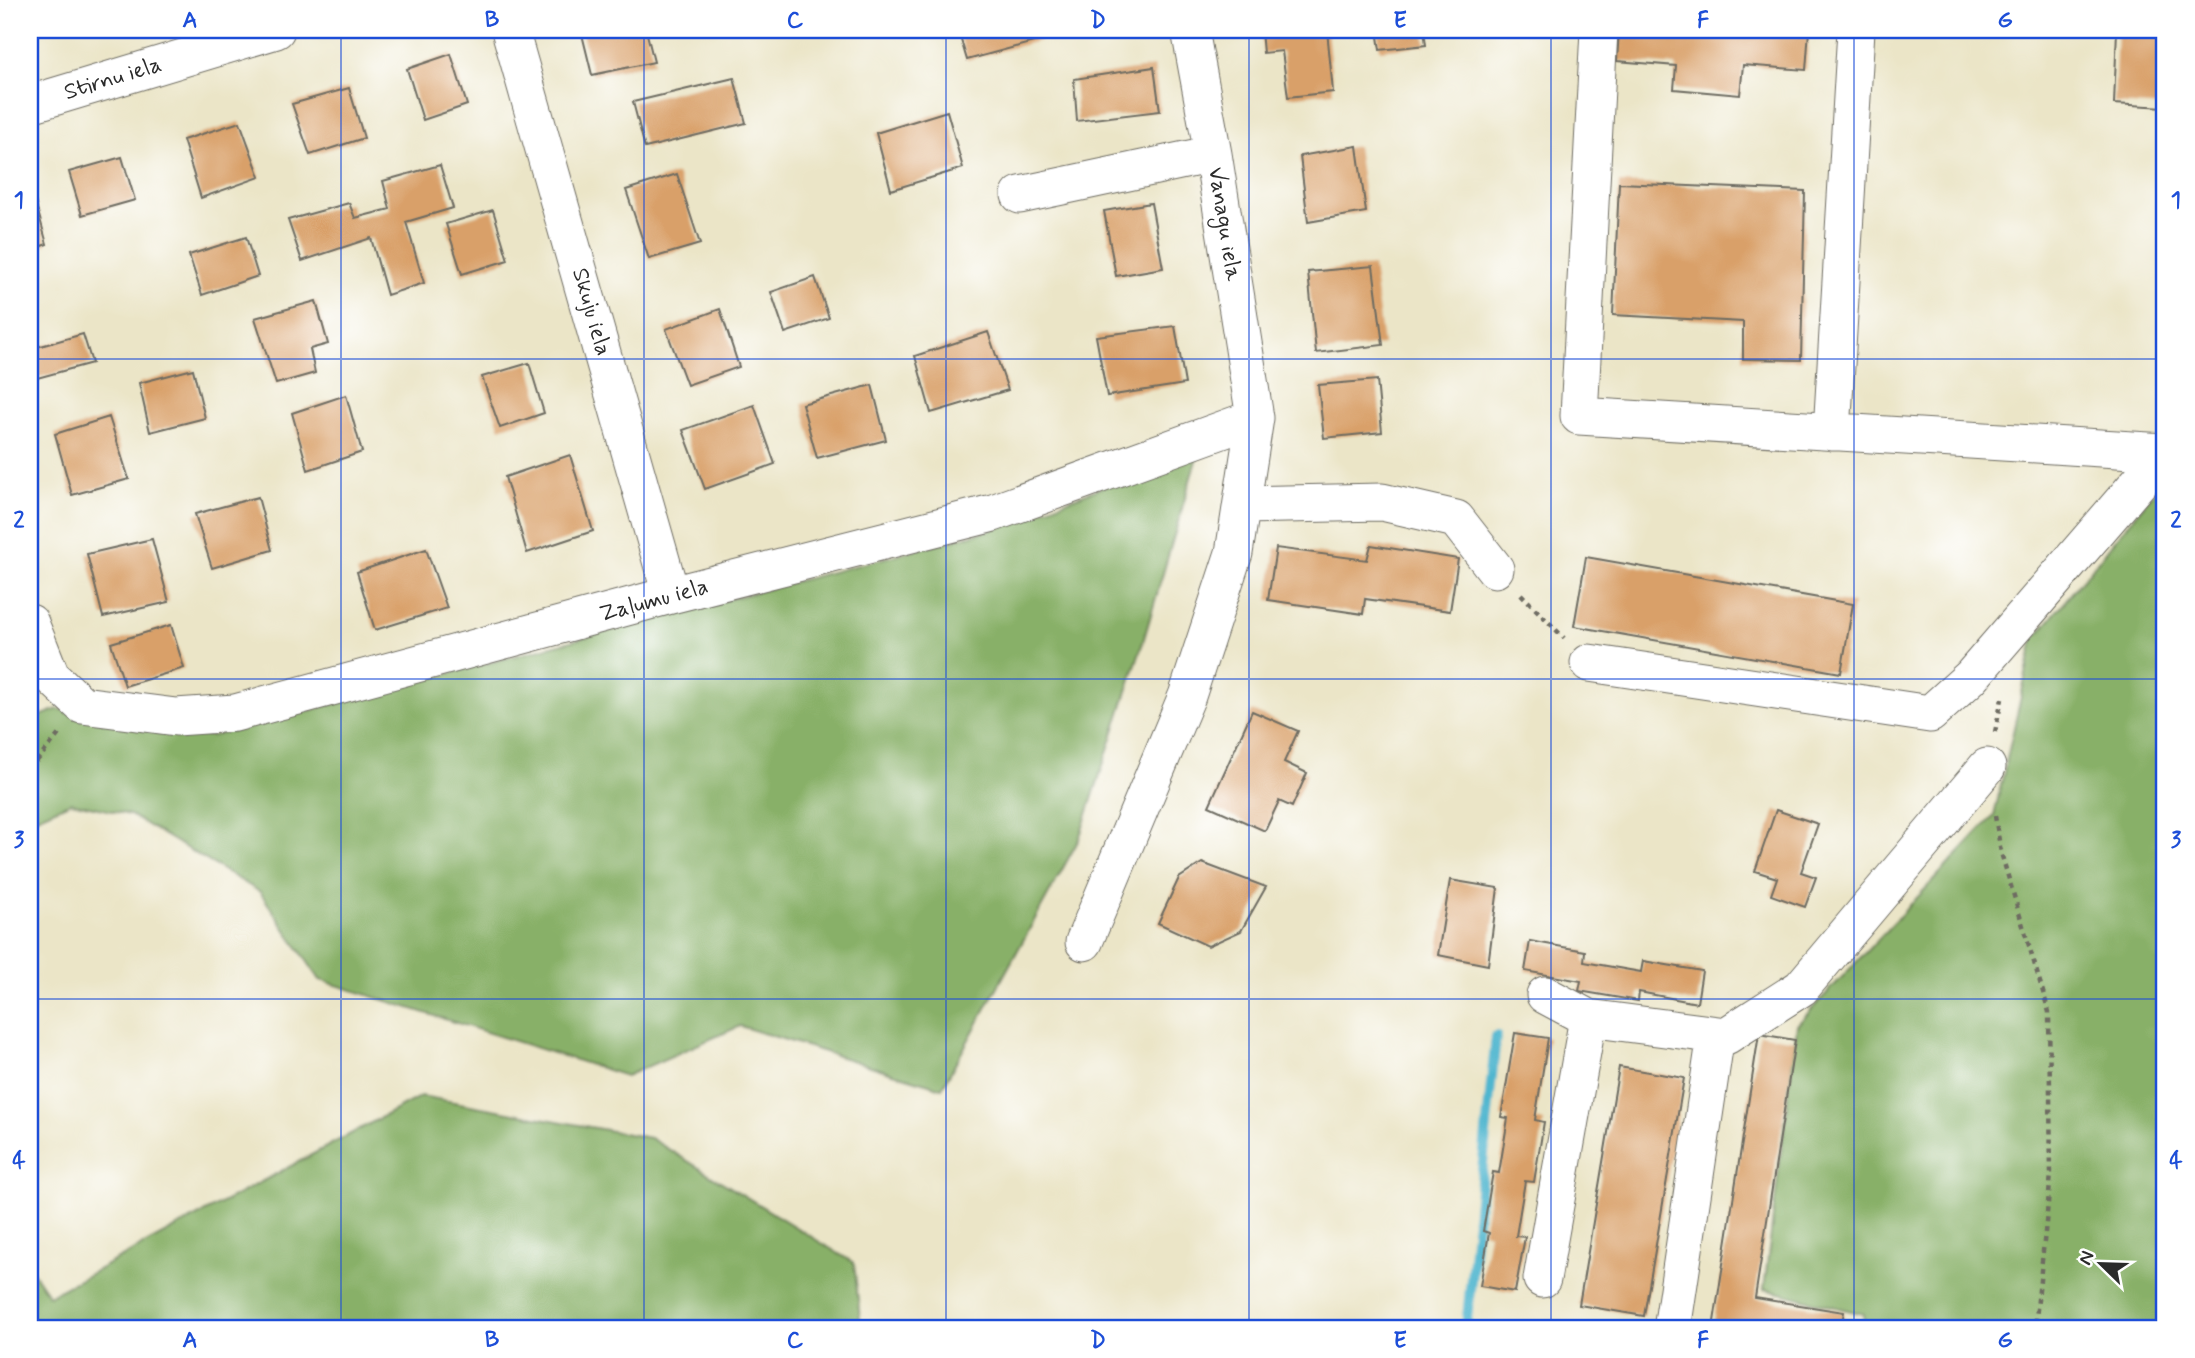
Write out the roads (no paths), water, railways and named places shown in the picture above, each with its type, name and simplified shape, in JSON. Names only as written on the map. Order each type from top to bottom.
[{"type":"street","name":"Stirnu iela","points":[[30,104],[276,30]]},
{"type":"street","name":"Skuju iela","points":[[510,30],[671,595]]},
{"type":"street","name":"Vanagu iela","points":[[1084,942],[1187,696],[1234,553],[1255,418],[1213,154],[1190,30]]},
{"type":"street","points":[[1599,30],[1579,416],[2165,452]]},
{"type":"street","points":[[1832,432],[1856,30]]},
{"type":"street","points":[[1020,195],[1213,154]]},
{"type":"street","name":"Zaļumu iela","points":[[30,623],[51,676],[82,705],[176,717],[234,713],[671,595],[993,513],[1255,418]]},
{"type":"street","points":[[1589,663],[1930,714],[1970,677],[2165,452]]},
{"type":"street","points":[[1242,505],[1382,502],[1456,519],[1495,569]]},
{"type":"street","points":[[1545,995],[1588,1018],[1726,1036],[1801,988],[1987,767]]},
{"type":"street","points":[[1542,1279],[1588,1018]]},
{"type":"street","points":[[1673,1324],[1716,1035]]},
{"type":"waterway","points":[[1466,1328],[1496,1036]]}]
